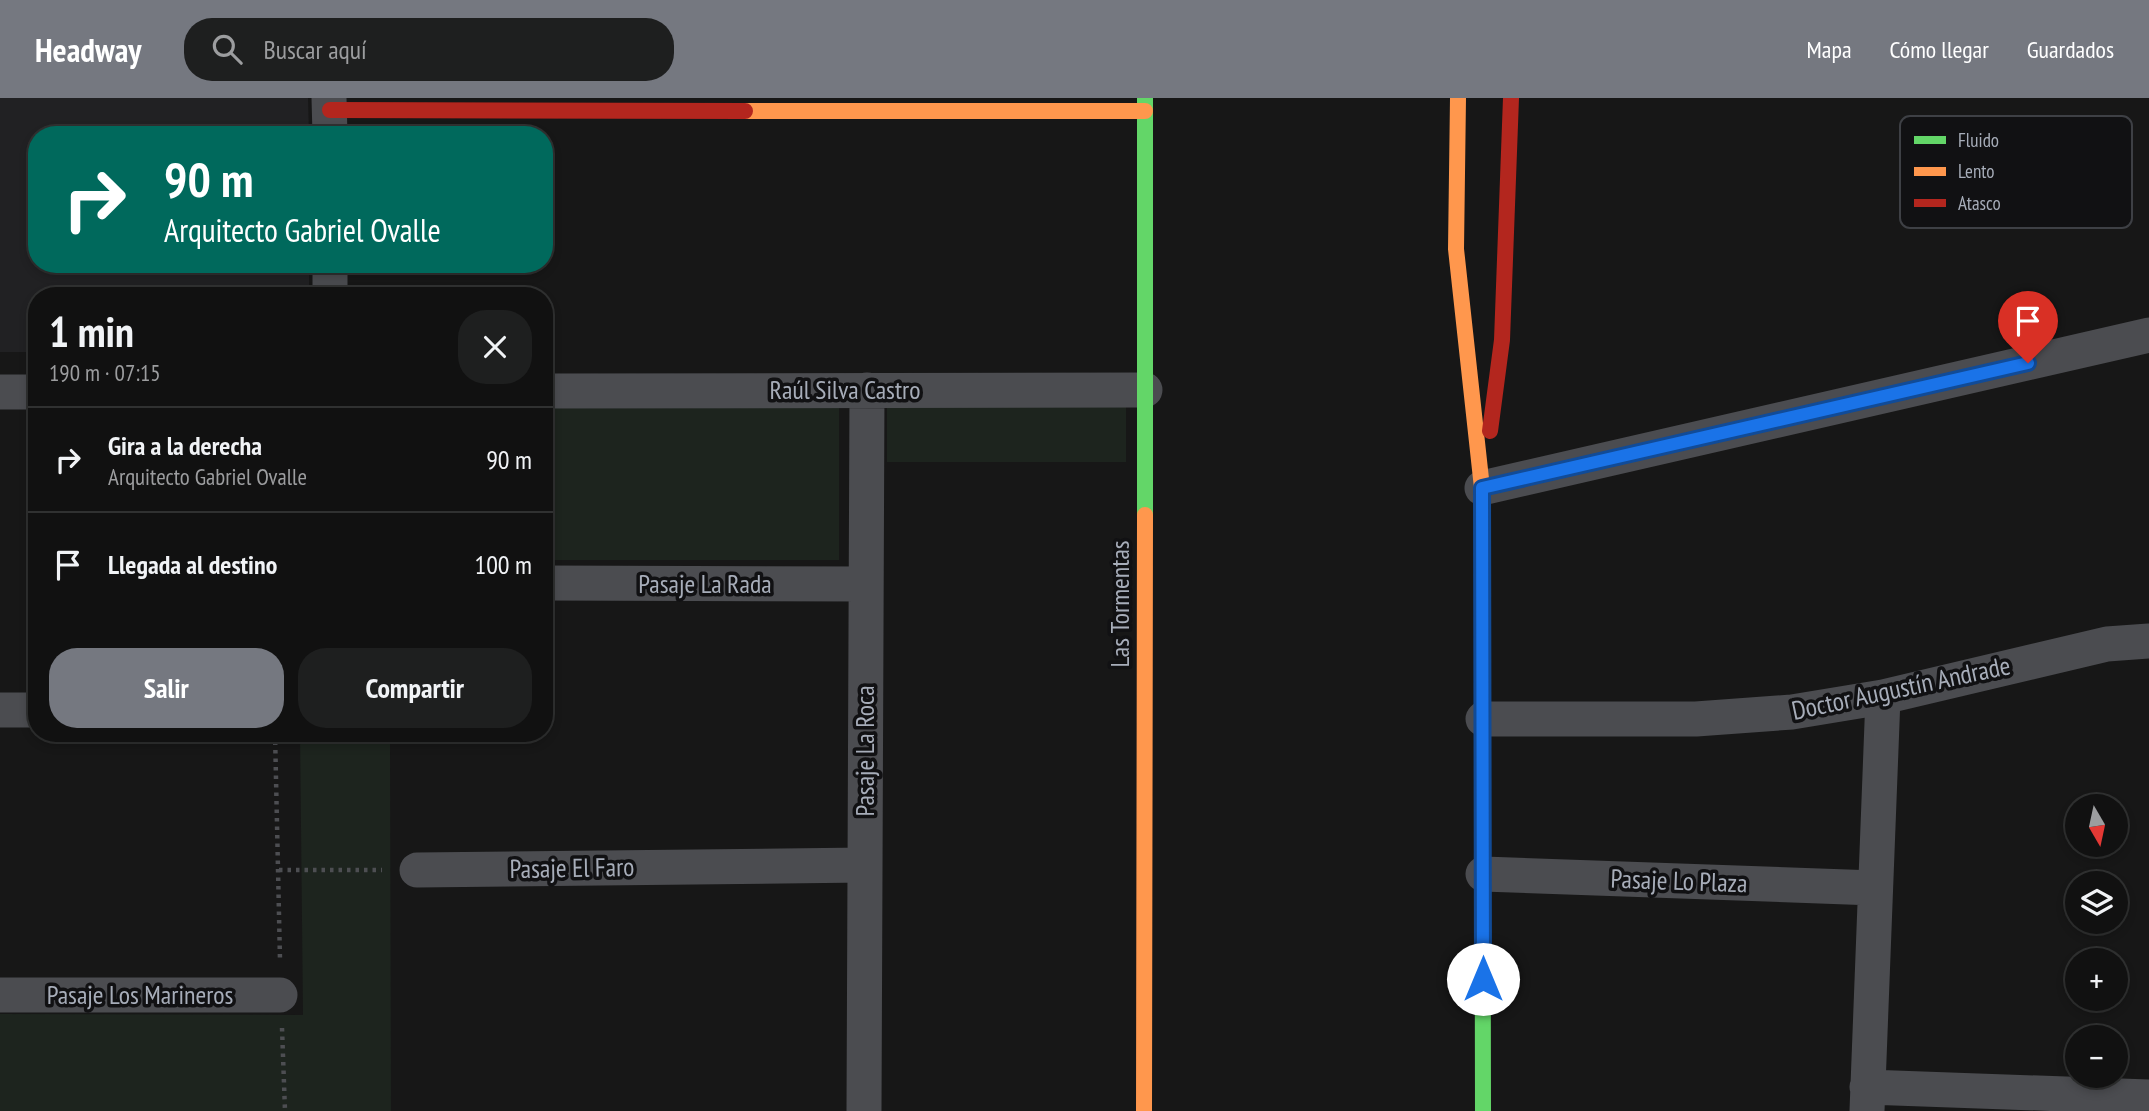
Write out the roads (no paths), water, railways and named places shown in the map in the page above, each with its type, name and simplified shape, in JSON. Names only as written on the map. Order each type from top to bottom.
[{"type":"street","points":[[1482,488],[1502,340],[1511,98]]},
{"type":"street","points":[[1460,99],[1456,158],[1459,288],[1482,488],[1483,1111]]},
{"type":"street","points":[[330,114],[1145,104]]},
{"type":"street","name":"Las Tormentas","points":[[1144,1111],[1145,104]]},
{"type":"street","points":[[1456,158],[1467,167],[1483,170],[1499,165],[1508,155]]},
{"type":"street","points":[[1482,488],[2149,335]]},
{"type":"street","name":"Pasaje La Roca","points":[[864,1111],[867,390]]},
{"type":"street","name":"Raúl Silva Castro","points":[[553,391],[1145,390]]},
{"type":"street","points":[[0,392],[28,392]]},
{"type":"street","name":"Pasaje La Rada","points":[[553,583],[866,584]]},
{"type":"street","name":"Doctor Augustín Andrade","points":[[1483,719],[1744,717],[1883,697],[2069,652],[2107,644],[2149,641]]},
{"type":"street","points":[[1883,697],[1867,1099],[2149,1097]]},
{"type":"street","points":[[0,710],[28,710]]},
{"type":"street","name":"Pasaje El Faro","points":[[418,870],[864,865]]},
{"type":"street","name":"Pasaje Lo Plaza","points":[[1483,874],[1875,888]]},
{"type":"street","name":"Pasaje Los Marineros","points":[[0,995],[280,995]]}]
